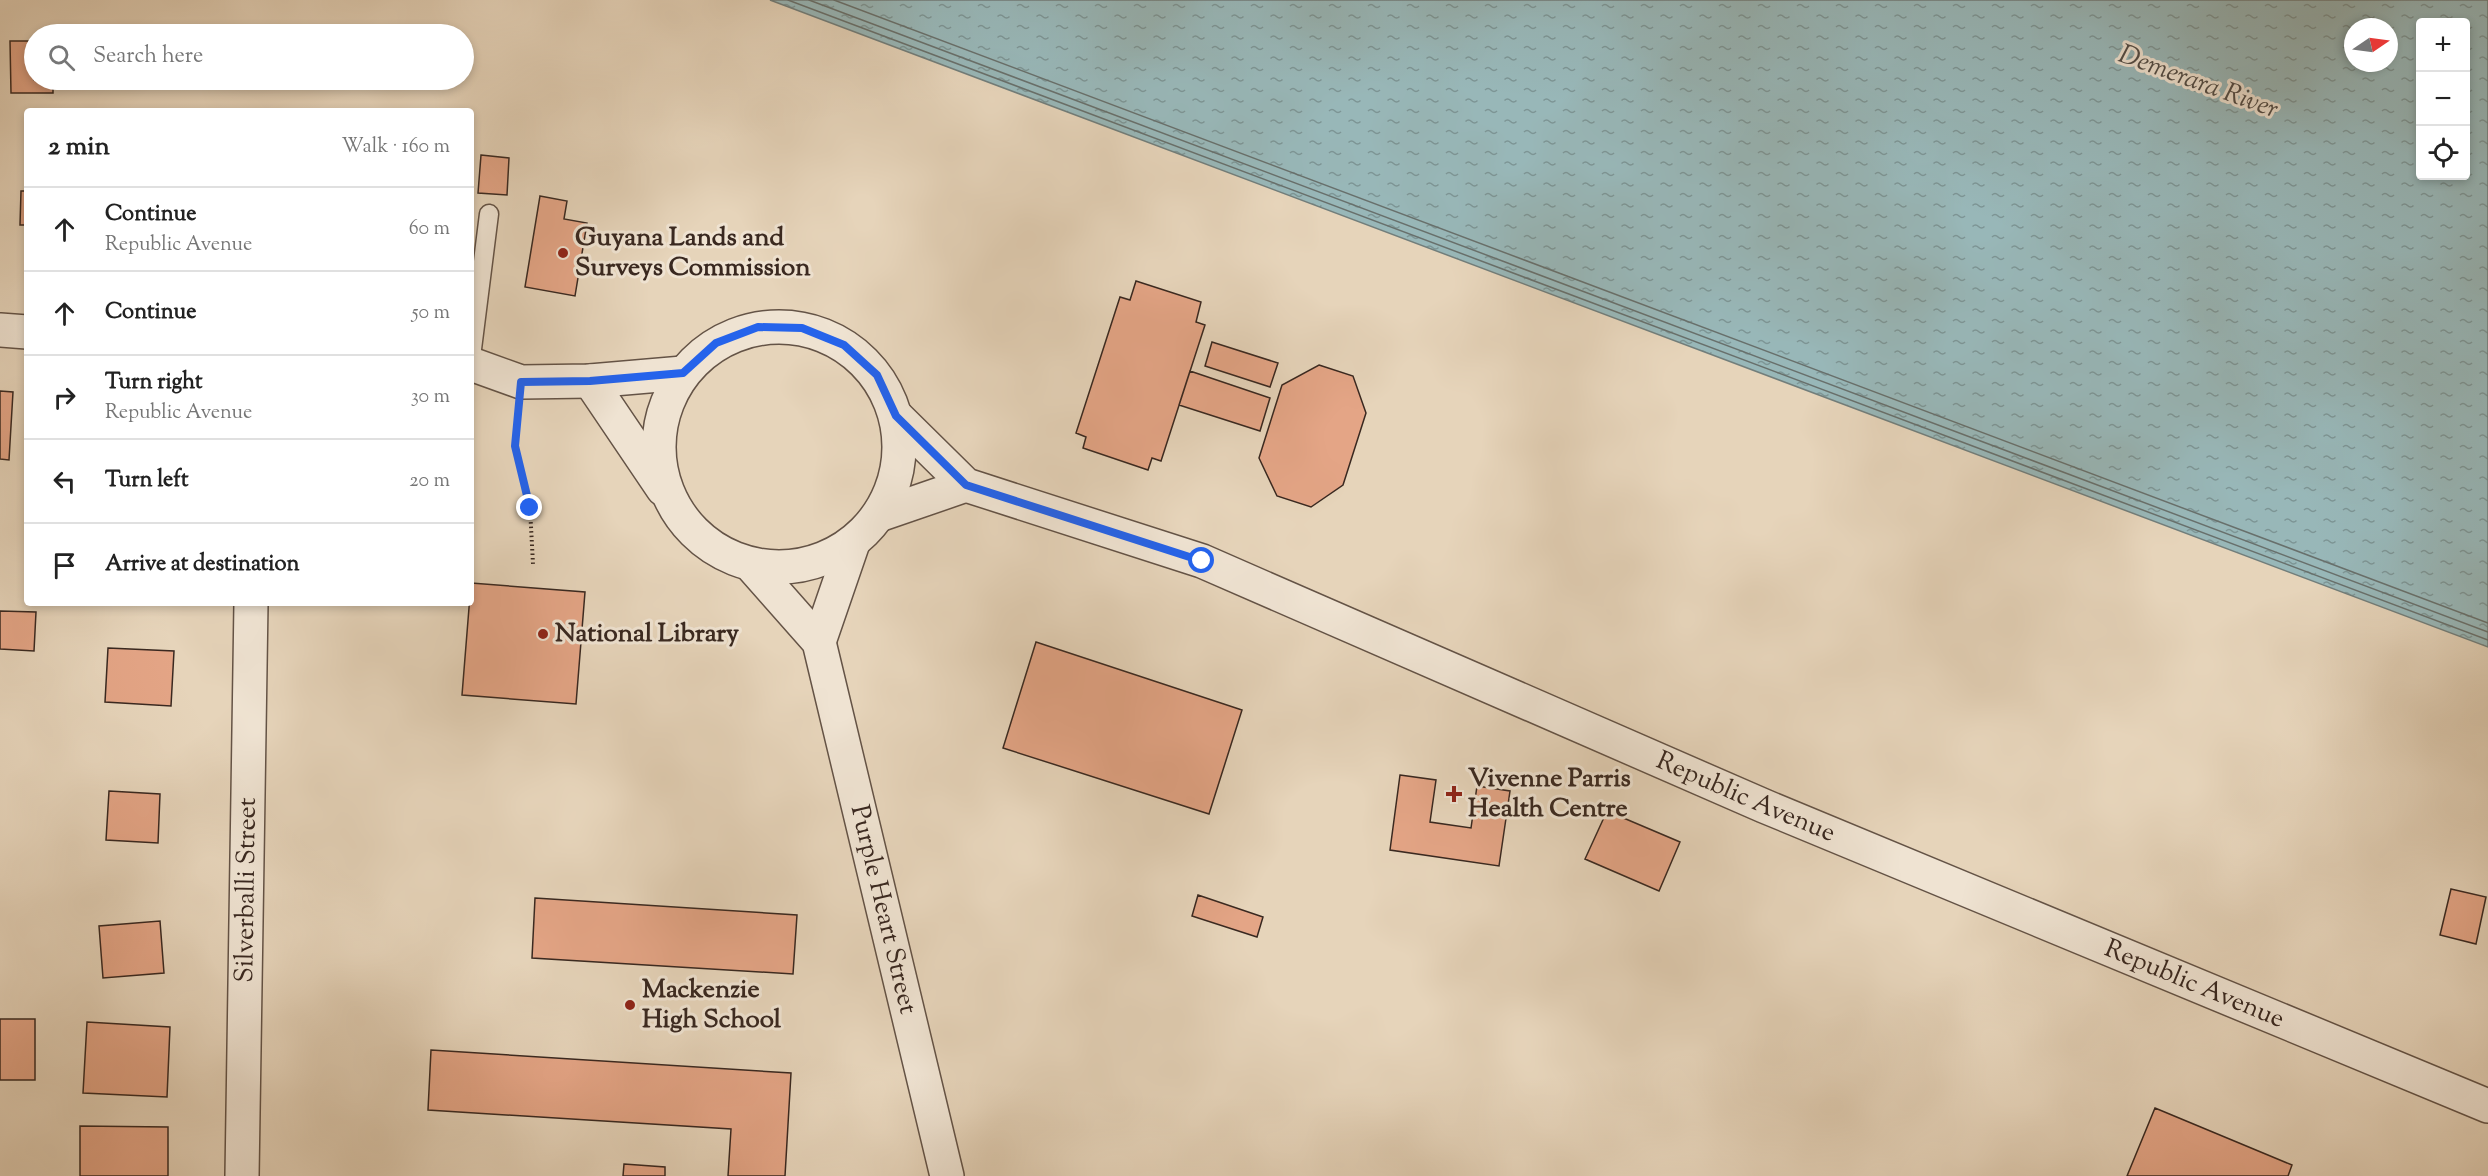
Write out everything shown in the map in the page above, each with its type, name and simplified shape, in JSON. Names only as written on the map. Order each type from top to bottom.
[{"type":"street","points":[[590,381],[675,508],[707,544],[751,565],[786,568],[821,561],[853,543],[879,515],[894,484],[900,451],[896,416],[877,375],[844,345],[802,328],[758,327],[716,343],[683,373],[662,416],[660,463],[675,508]]},
{"type":"street","points":[[0,330],[24,332]]},
{"type":"street","points":[[474,365],[521,382],[590,381],[683,373]]},
{"type":"street","name":"Republic Avenue","points":[[896,416],[966,485],[1202,561],[1764,806],[2488,1106]]},
{"type":"street","points":[[879,515],[966,485]]},
{"type":"street","points":[[819,642],[853,543]]},
{"type":"street","name":"Purple Heart Street","points":[[751,565],[819,642],[947,1176]]},
{"type":"street","name":"Silverballi Street","points":[[242,1176],[251,606]]},
{"type":"lane","points":[[474,333],[489,214]]},
{"type":"path","points":[[521,382],[515,446],[530,508],[532,564]]},
{"type":"water","name":"Demerara River","points":[[770,0],[2488,0],[2488,647]]},
{"type":"building","points":[[10,41],[24,41],[24,90],[53,90],[53,93],[11,93]]},
{"type":"building","points":[[481,155],[509,158],[507,195],[478,193]]},
{"type":"building","points":[[21,191],[24,191],[24,225],[20,225]]},
{"type":"building","points":[[540,196],[567,201],[564,219],[587,223],[575,296],[525,287]]},
{"type":"building","points":[[1136,281],[1201,302],[1196,322],[1205,325],[1161,461],[1152,458],[1148,470],[1083,448],[1086,437],[1076,433],[1120,297],[1130,300]]},
{"type":"building","points":[[1212,342],[1278,363],[1270,387],[1205,366]]},
{"type":"building","points":[[1319,365],[1353,376],[1366,413],[1343,485],[1311,507],[1277,496],[1259,458],[1282,385]]},
{"type":"building","points":[[1190,371],[1270,398],[1260,431],[1179,405]]},
{"type":"building","points":[[0,391],[13,392],[9,460],[0,459]]},
{"type":"building","points":[[474,583],[585,592],[576,704],[462,695],[469,606],[474,606]]},
{"type":"building","points":[[0,611],[36,612],[34,651],[0,649]]},
{"type":"building","points":[[1036,642],[1242,710],[1209,814],[1003,748]]},
{"type":"building","points":[[108,648],[174,651],[171,706],[105,702]]},
{"type":"building","points":[[1400,775],[1436,780],[1430,822],[1471,828],[1477,786],[1510,791],[1499,866],[1390,850]]},
{"type":"building","points":[[109,791],[160,794],[158,843],[106,840]]},
{"type":"building","points":[[1607,811],[1680,842],[1659,891],[1585,859]]},
{"type":"building","points":[[2451,889],[2486,897],[2476,944],[2440,935]]},
{"type":"building","points":[[1198,895],[1263,917],[1257,937],[1192,916]]},
{"type":"building","points":[[535,898],[797,915],[793,974],[532,958]]},
{"type":"building","points":[[160,921],[164,973],[103,978],[99,926]]},
{"type":"building","points":[[0,1019],[35,1019],[35,1080],[0,1080]]},
{"type":"building","points":[[87,1022],[170,1027],[167,1097],[83,1093]]},
{"type":"building","points":[[431,1050],[791,1073],[785,1176],[728,1176],[731,1129],[428,1110]]},
{"type":"building","points":[[2155,1108],[2292,1165],[2288,1176],[2127,1176]]},
{"type":"building","points":[[80,1126],[168,1127],[168,1176],[80,1176]]},
{"type":"building","points":[[624,1164],[665,1167],[665,1176],[623,1176]]},
{"type":"place","name":"Guyana Lands and Surveys Commission","points":[[563,253]]},
{"type":"place","name":"National Library","points":[[543,634]]},
{"type":"place","name":"Vivenne Parris Health Centre","points":[[1454,794]]},
{"type":"place","name":"Mackenzie High School","points":[[630,1005]]},
{"type":"route","points":[[530,508],[515,446],[521,382],[590,381],[683,373],[716,343],[758,327],[802,328],[844,345],[877,375],[896,416],[966,485],[1202,561]]}]
